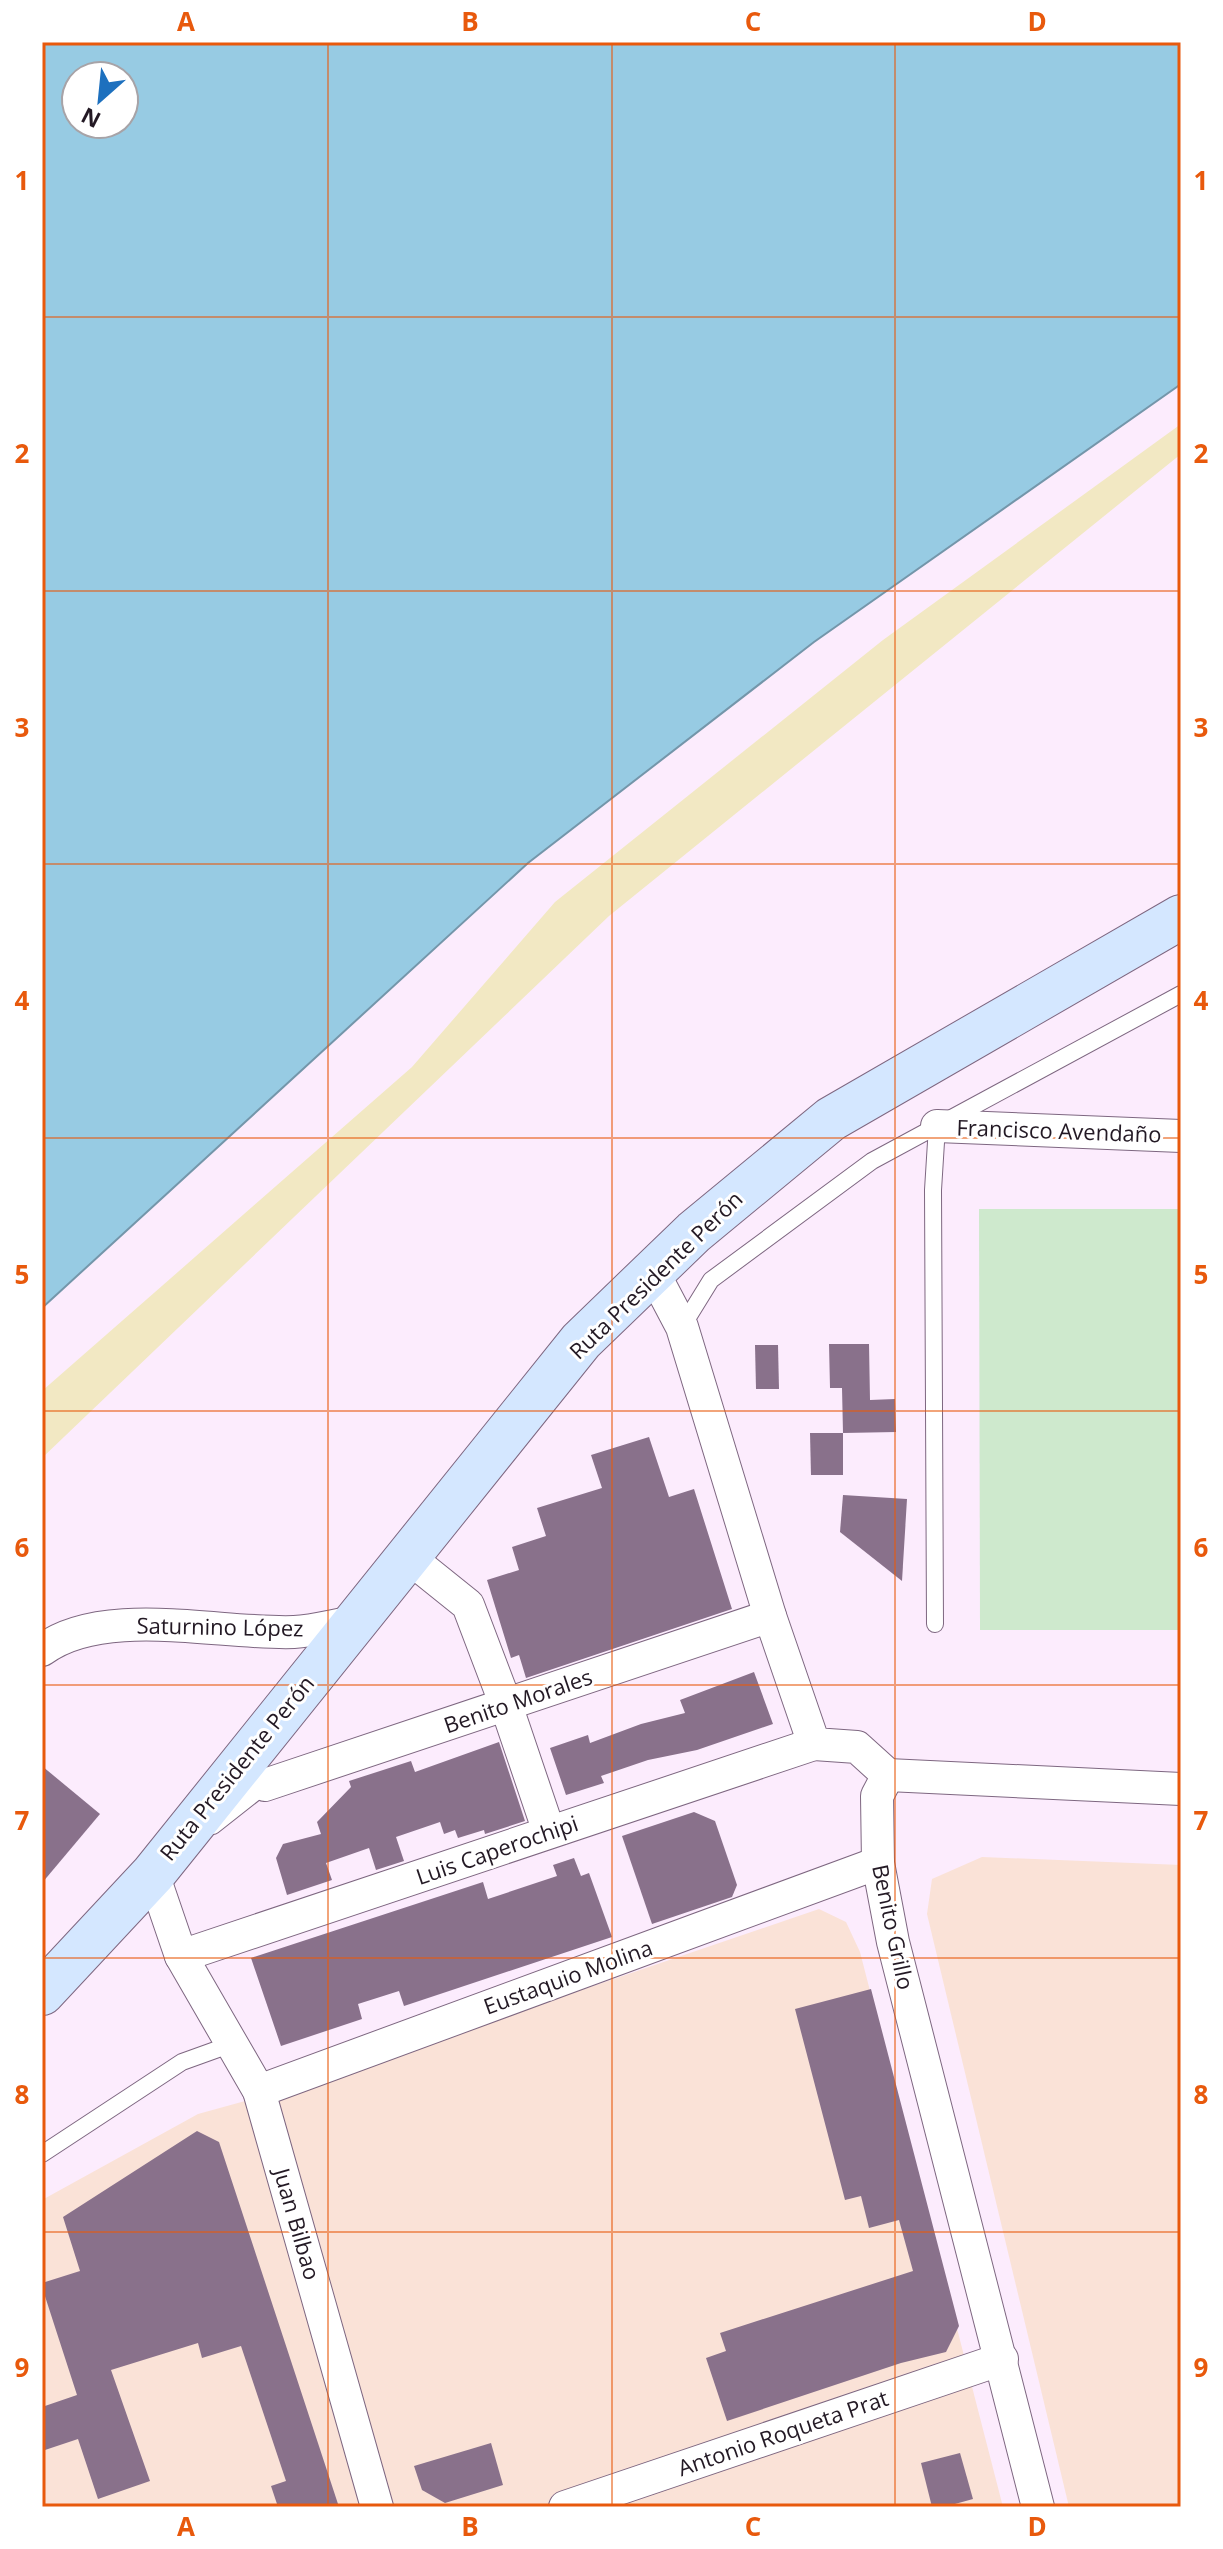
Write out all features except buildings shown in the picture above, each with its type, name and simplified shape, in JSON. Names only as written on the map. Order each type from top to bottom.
[{"type":"main road","name":"Ruta Presidente Perón","points":[[153,1874],[581,1341],[694,1232],[831,1119],[1181,917]]},
{"type":"main road","points":[[42,1993],[153,1874]]},
{"type":"street","name":"Francisco Avendaño","points":[[937,1126],[1181,1136]]},
{"type":"street","points":[[653,1272],[682,1327],[770,1616],[814,1744],[857,1747],[888,1775],[1181,1789]]},
{"type":"street","points":[[407,1556],[468,1605],[549,1832]]},
{"type":"street","name":"Benito Morales","points":[[265,1785],[770,1616]]},
{"type":"street","name":"Saturnino López","points":[[42,1650],[52,1643],[87,1631],[136,1625],[296,1632],[355,1622]]},
{"type":"street","name":"Luis Caperochipi","points":[[181,1956],[814,1744]]},
{"type":"street","name":"Benito Grillo","points":[[888,1775],[877,1796],[878,1863],[893,1942],[1038,2507]]},
{"type":"street","name":"Eustaquio Molina","points":[[259,2091],[878,1863]]},
{"type":"street","name":"Juan Bilbao","points":[[153,1874],[181,1956],[259,2091],[377,2507]]},
{"type":"street","name":"Antonio Roqueta Prat","points":[[565,2507],[1002,2359]]},
{"type":"lane","points":[[682,1327],[711,1280],[872,1161],[1181,994]]},
{"type":"lane","points":[[935,1624],[933,1190],[937,1126]]},
{"type":"lane","points":[[153,1874],[265,1785]]},
{"type":"lane","points":[[42,2154],[182,2062],[232,2044]]},
{"type":"shaded area","points":[[982,1857],[1181,1865],[1181,2507],[1069,2507],[927,1914],[932,1879]]},
{"type":"shaded area","points":[[819,1909],[846,1922],[860,1952],[1003,2507],[42,2507],[42,2200],[198,2114],[300,2086]]},
{"type":"green space","points":[[979,1209],[1181,1209],[1181,1630],[980,1630]]},
{"type":"sand","points":[[1181,424],[1181,454],[609,916],[42,1458],[42,1391],[412,1067],[555,902],[883,640]]},
{"type":"water","points":[[42,42],[1181,42],[1181,384],[814,642],[528,863],[42,1308]]}]
